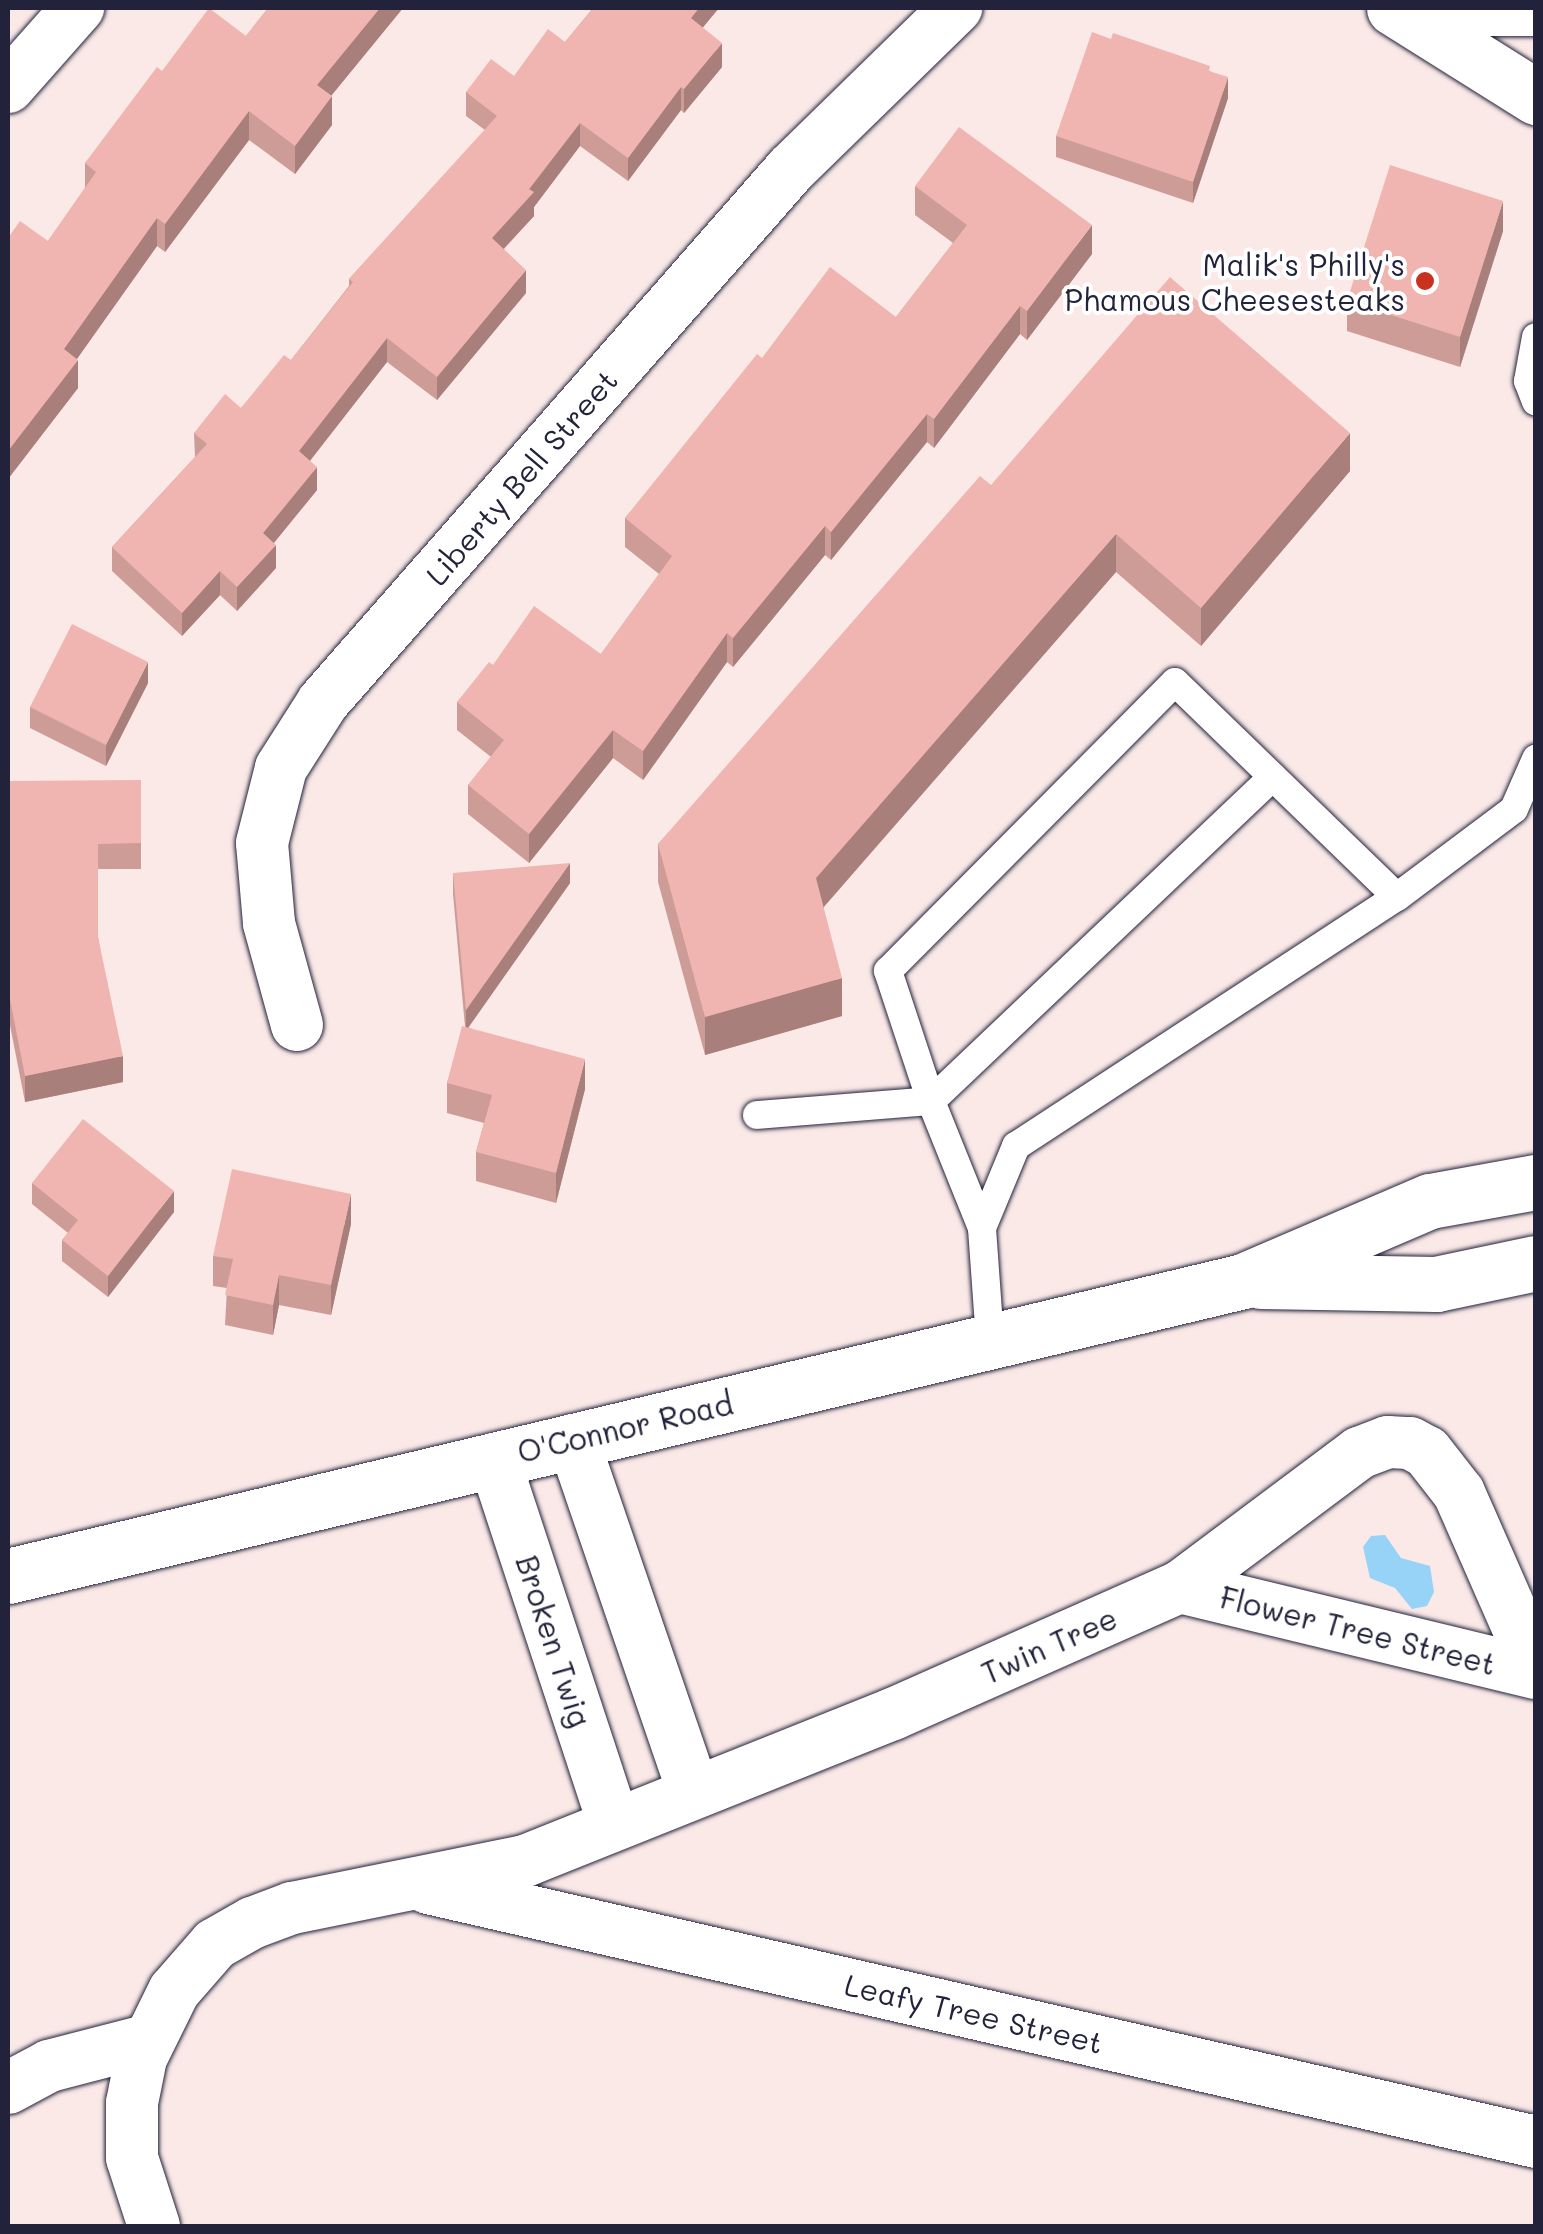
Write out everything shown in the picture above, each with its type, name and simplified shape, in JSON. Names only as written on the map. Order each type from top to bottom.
[{"type":"main road","points":[[1394,8],[1536,97]]},
{"type":"main road","points":[[1416,8],[1536,8]]},
{"type":"main road","name":"O'Connor Road","points":[[8,1576],[1243,1281],[1430,1201],[1536,1182]]},
{"type":"main road","name":"O'Connor Road","points":[[1243,1281],[1436,1284],[1536,1263]]},
{"type":"street","points":[[8,88],[78,8]]},
{"type":"street","name":"Liberty Bell Street","points":[[297,1025],[268,923],[262,843],[281,768],[323,702],[792,170],[956,8]]},
{"type":"street","points":[[572,1440],[693,1791]]},
{"type":"street","name":"Twin Tree","points":[[154,2226],[132,2158],[132,2103],[149,2040],[174,1990],[215,1944],[252,1922],[292,1908],[525,1861],[893,1714],[1180,1587],[1360,1453],[1388,1442],[1410,1443],[1427,1452],[1459,1493],[1536,1671]]},
{"type":"street","name":"Broken Twig","points":[[494,1459],[614,1824]]},
{"type":"street","name":"Flower Tree Street","points":[[1180,1587],[1536,1671]]},
{"type":"street","name":"Leafy Tree Street","points":[[412,1884],[1536,2142]]},
{"type":"street","points":[[8,2088],[49,2066],[149,2040]]},
{"type":"lane","points":[[1536,337],[1528,380],[1536,402]]},
{"type":"lane","points":[[990,1340],[982,1228],[931,1100],[888,971],[1175,682],[1398,897]]},
{"type":"lane","points":[[982,1228],[1016,1146],[1398,897],[1514,810],[1536,759]]},
{"type":"lane","points":[[757,1116],[931,1100],[1273,777]]},
{"type":"water","points":[[1385,1535],[1401,1558],[1430,1566],[1434,1592],[1427,1606],[1412,1609],[1395,1588],[1370,1578],[1363,1547],[1371,1536]]},
{"type":"building","points":[[209,8],[246,36],[268,8],[380,8],[317,85],[332,96],[295,146],[249,111],[165,224],[157,218],[64,349],[78,360],[8,451],[8,238],[20,221],[48,241],[96,172],[85,163],[157,67],[162,71]]},
{"type":"building","points":[[593,8],[699,8],[691,18],[722,43],[684,89],[681,87],[628,158],[580,123],[529,189],[534,192],[492,238],[526,270],[437,377],[387,338],[299,451],[317,467],[263,533],[276,545],[237,587],[220,571],[182,613],[112,547],[207,444],[194,433],[225,394],[241,408],[284,355],[291,360],[353,282],[349,279],[497,116],[466,92],[491,59],[514,76],[548,29],[565,42]]},
{"type":"building","points":[[1092,32],[1111,39],[1113,33],[1210,66],[1209,71],[1228,77],[1193,182],[1056,136]]},
{"type":"building","points":[[959,127],[1092,225],[1027,311],[1020,306],[934,419],[927,414],[831,532],[825,526],[733,638],[727,633],[643,751],[613,730],[529,834],[468,785],[504,740],[457,702],[489,662],[493,665],[534,606],[601,654],[672,556],[625,518],[757,354],[762,358],[830,267],[896,317],[967,225],[915,186]]},
{"type":"building","name":"Malik's Philly's Phamous Cheesesteaks","points":[[1390,165],[1503,201],[1460,337],[1347,301]]},
{"type":"building","points":[[1170,277],[1350,433],[1201,608],[1116,534],[816,878],[842,978],[705,1017],[658,844],[980,476],[991,485]]},
{"type":"building","points":[[72,624],[148,662],[106,745],[30,707]]},
{"type":"building","points":[[141,780],[141,843],[98,844],[98,937],[123,1056],[25,1076],[8,989],[9,781]]},
{"type":"building","points":[[570,863],[466,1010],[453,873]]},
{"type":"building","points":[[462,1026],[585,1059],[556,1173],[476,1152],[492,1095],[447,1083]]},
{"type":"building","points":[[83,1119],[174,1191],[108,1276],[62,1240],[78,1220],[32,1183]]},
{"type":"building","points":[[232,1169],[351,1194],[331,1285],[279,1275],[273,1305],[225,1295],[233,1259],[213,1256]]},
{"type":"place","name":"Malik's Philly's Phamous Cheesesteaks","points":[[1425,281]]}]
